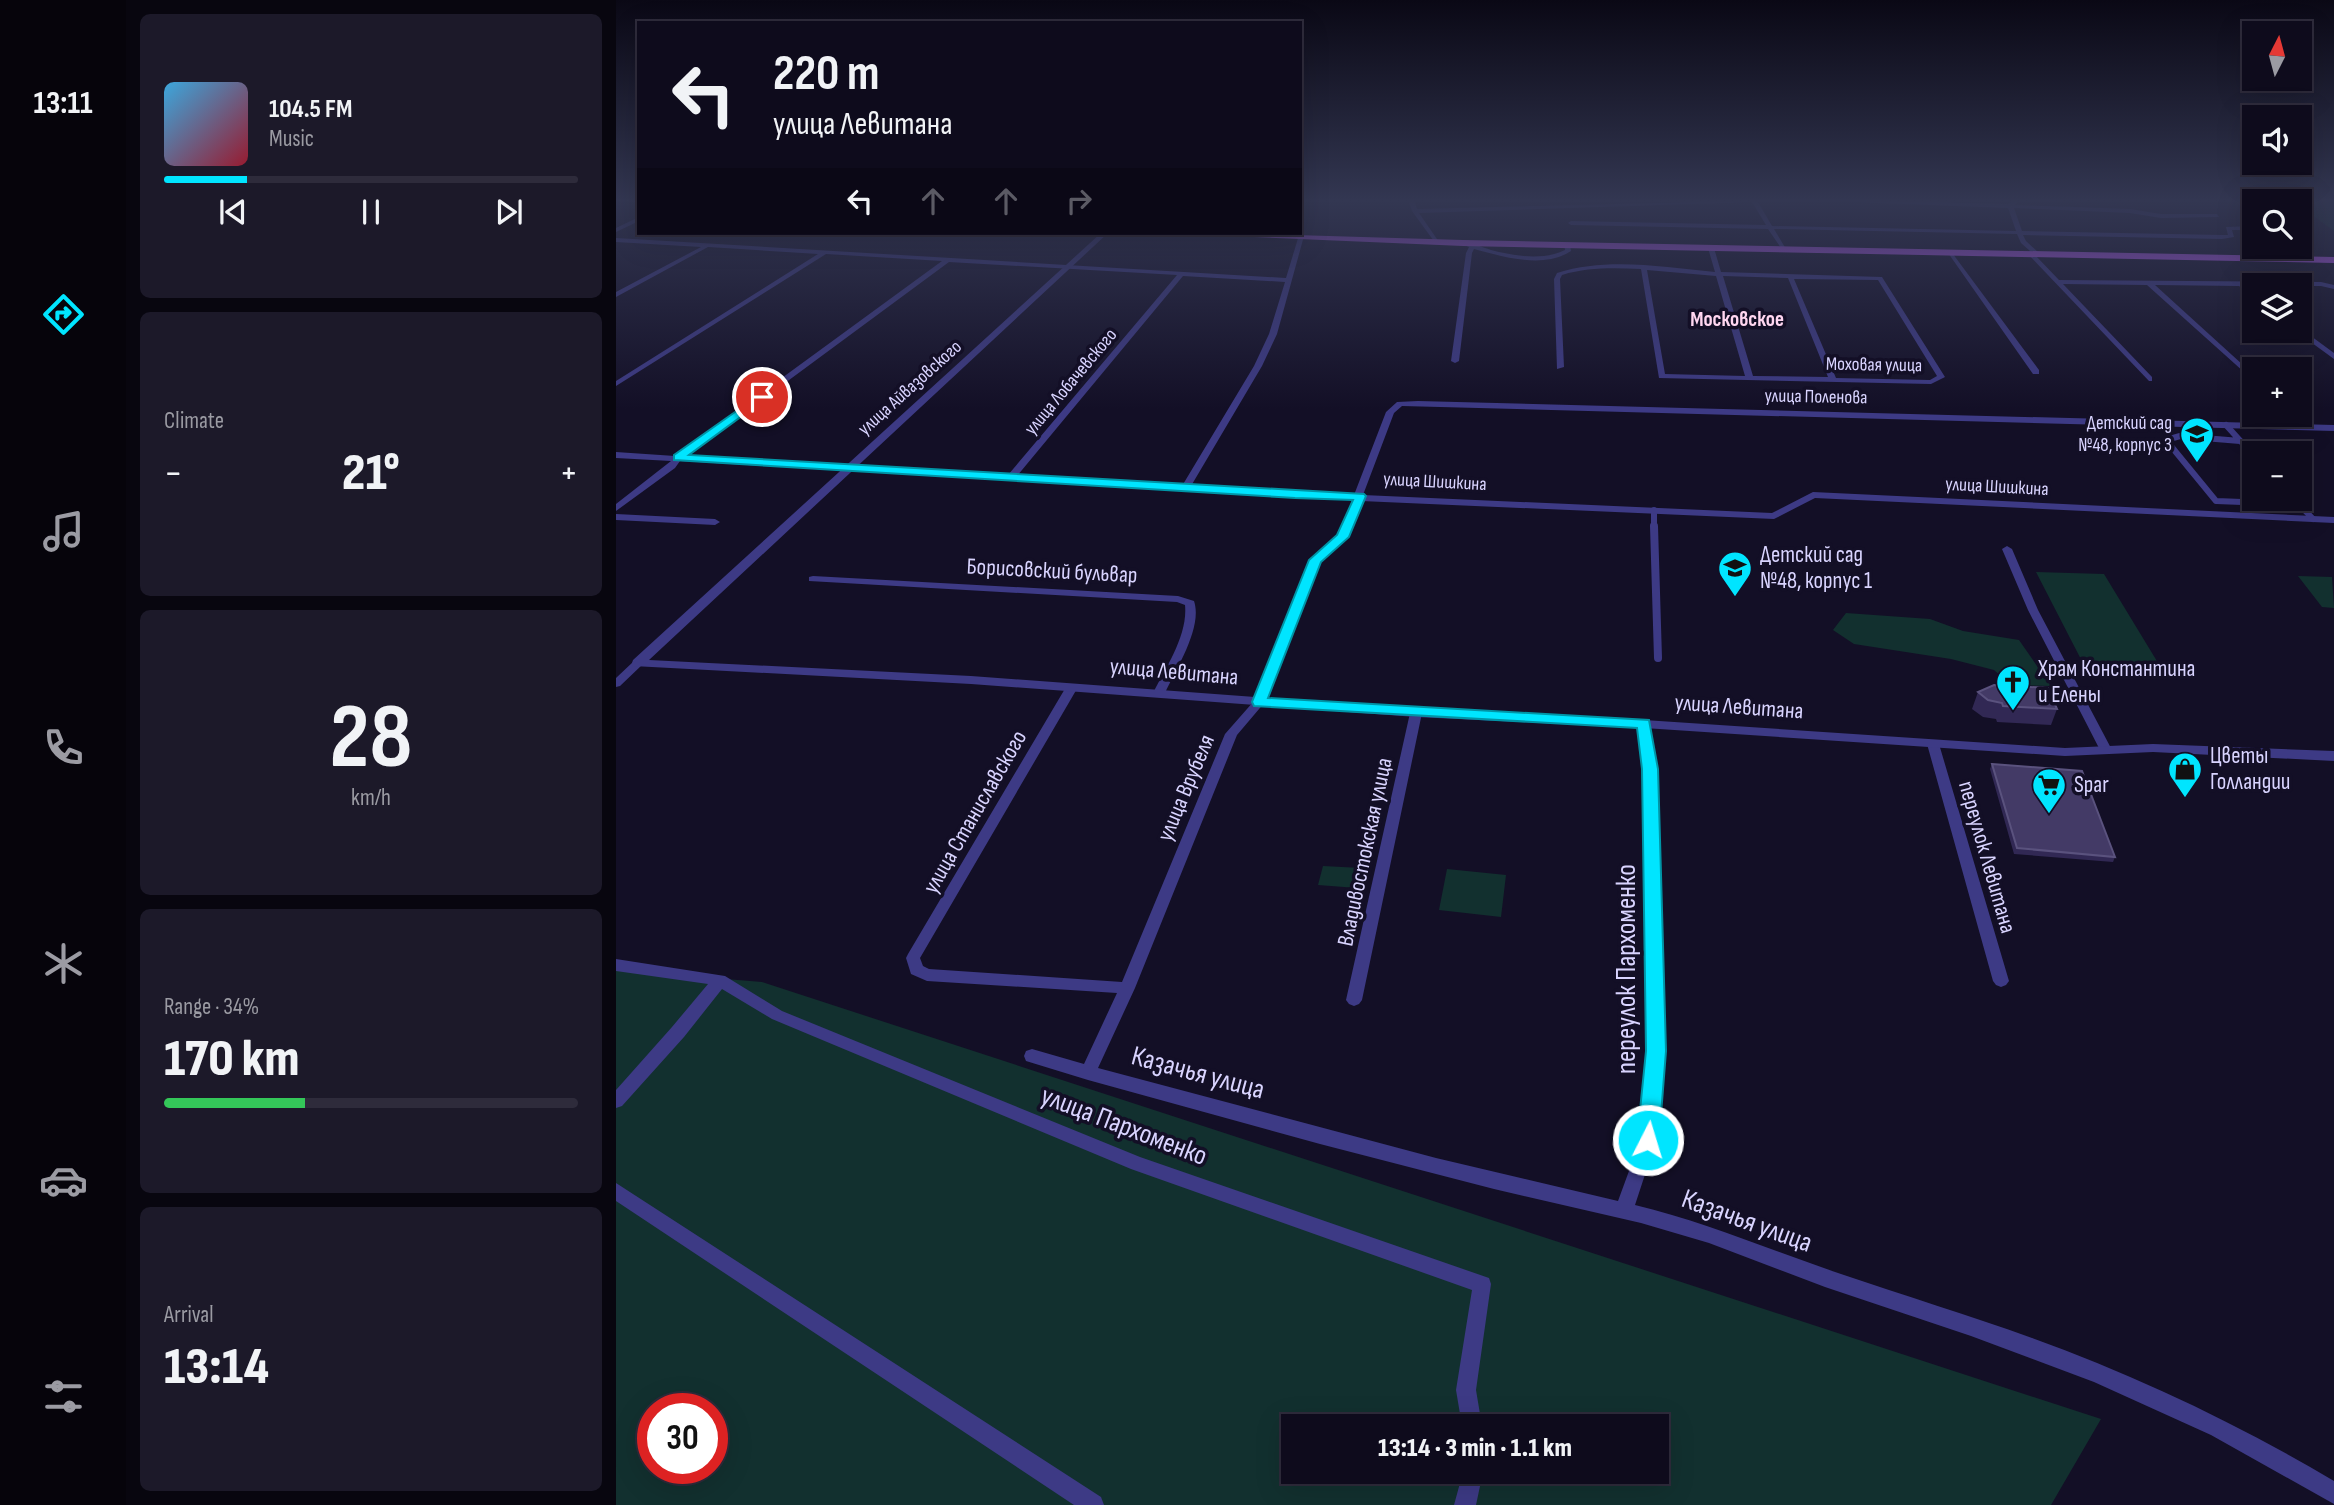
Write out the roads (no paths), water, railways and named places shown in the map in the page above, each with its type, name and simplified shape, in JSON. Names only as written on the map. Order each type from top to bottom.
[{"type":"street","points":[[616,296],[665,269]]},
{"type":"street","points":[[616,384],[798,269]]},
{"type":"street","points":[[616,508],[672,466],[678,458],[935,269]]},
{"type":"street","name":"улица Айвазовского","points":[[616,684],[1064,269]]},
{"type":"street","points":[[1114,269],[1290,280]]},
{"type":"street","points":[[1185,488],[1258,366],[1273,334],[1293,269]]},
{"type":"street","points":[[1455,361],[1467,269]]},
{"type":"street","name":"Моховая улица","points":[[1560,367],[1557,279],[1559,274],[1575,269]]},
{"type":"street","name":"Моховая улица","points":[[1644,269],[1662,376],[1931,382],[1941,377],[1880,278],[1648,269]]},
{"type":"street","points":[[1719,269],[1750,378]]},
{"type":"street","points":[[1961,269],[2036,372]]},
{"type":"street","points":[[2046,269],[2149,379]]},
{"type":"street","name":"улица Лобачевского","points":[[1011,477],[1181,274]]},
{"type":"street","points":[[1790,276],[1833,379]]},
{"type":"street","points":[[2057,282],[2321,284],[2334,287]]},
{"type":"street","points":[[2149,284],[2242,368]]},
{"type":"street","points":[[2312,340],[2334,357]]},
{"type":"street","name":"улица Поленова","points":[[1360,496],[1392,408],[1412,403],[2334,428]]},
{"type":"street","points":[[2226,425],[2240,441]]},
{"type":"street","points":[[2240,441],[2180,436],[2166,440],[2217,501],[2242,501]]},
{"type":"street","name":"улица Шишкина","points":[[616,455],[1185,488],[1774,516],[1812,495],[2164,513]]},
{"type":"street","name":"улица Врубеля","points":[[1088,1073],[1127,988],[1231,734],[1259,702],[1315,560],[1343,537],[1360,496]]},
{"type":"street","points":[[1654,510],[1658,658]]},
{"type":"street","points":[[2305,511],[2313,519]]},
{"type":"street","points":[[2164,513],[2334,520]]},
{"type":"street","points":[[616,517],[715,522]]},
{"type":"street","points":[[2007,549],[2033,610],[2106,750]]},
{"type":"street","name":"Борисовский бульвар","points":[[813,579],[1178,599],[1190,603],[1193,611],[1158,693]]},
{"type":"street","name":"улица Левитана","points":[[638,663],[1072,687],[1416,713],[1644,724],[2065,752],[2177,748],[2334,756]]},
{"type":"street","name":"улица Станиславского","points":[[1072,687],[913,958],[916,970],[927,975],[1127,988]]},
{"type":"street","name":"Владивостокская улица","points":[[1354,1000],[1416,713]]},
{"type":"street","name":"переулок Пархоменко","points":[[1624,1210],[1648,1140],[1656,1051],[1650,769],[1644,724]]},
{"type":"street","name":"переулок Левитана","points":[[1933,744],[2001,981]]},
{"type":"street","name":"улица Пархоменко","points":[[616,965],[720,980],[777,1015],[1137,1164],[1482,1284],[1465,1390],[1470,1414]]},
{"type":"street","points":[[616,1101],[720,980]]},
{"type":"street","name":"Казачья улица","points":[[1032,1056],[1495,1181],[1691,1228],[1825,1278],[1981,1328],[2107,1377],[2268,1455],[2334,1493]]},
{"type":"street","points":[[616,1191],[1093,1505]]},
{"type":"street","points":[[1465,1505],[1470,1484]]},
{"type":"place","name":"Детский сад №48, корпус 3","points":[[2197,464]]},
{"type":"place","name":"Детский сад №48, корпус 1","points":[[1735,598]]},
{"type":"place","name":"Храм Константина и Елены","points":[[2013,712]]},
{"type":"place","name":"Цветы Голландии","points":[[2185,799]]},
{"type":"place","name":"Spar","points":[[2049,815]]},
{"type":"district","name":"Московское","points":[[1737,319]]}]
